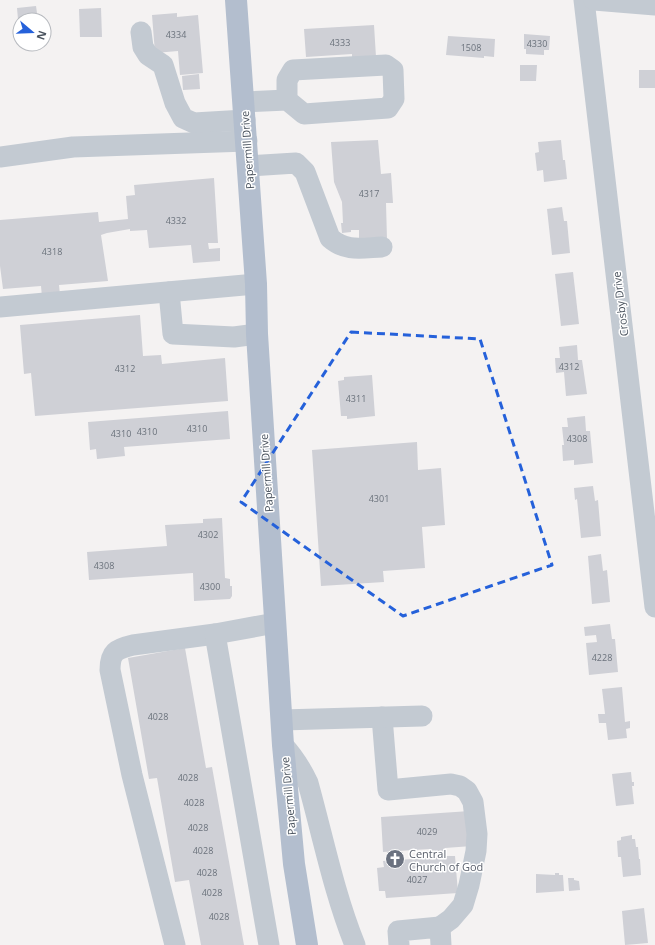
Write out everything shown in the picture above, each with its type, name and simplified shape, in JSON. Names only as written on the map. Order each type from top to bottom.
[{"type":"main road","name":"Papermill Drive","points":[[236,0],[256,284],[257,334],[283,745],[294,864],[307,945]]},
{"type":"street","name":"Crosby Drive","points":[[584,0],[651,541],[655,607]]},
{"type":"street","points":[[594,0],[655,5]]},
{"type":"street","points":[[141,32],[145,51],[148,55],[163,65],[176,103],[183,118],[194,123],[245,121]]},
{"type":"street","points":[[386,65],[393,70],[394,99],[388,108],[304,114],[287,100],[287,80],[293,70],[386,65]]},
{"type":"street","points":[[0,158],[245,121],[287,100]]},
{"type":"street","points":[[248,166],[296,163],[305,172],[330,238],[337,244],[350,249],[382,248]]},
{"type":"street","points":[[0,307],[256,284]]},
{"type":"street","points":[[169,292],[173,334],[234,337],[257,334]]},
{"type":"street","points":[[176,945],[132,775],[110,670],[110,661],[112,655],[119,648],[215,634],[275,623]]},
{"type":"street","points":[[215,634],[268,945]]},
{"type":"street","points":[[282,720],[422,716]]},
{"type":"street","points":[[382,717],[388,790],[451,784],[460,786],[467,791],[473,802],[477,834],[476,851],[463,905],[451,919],[441,936],[398,931],[399,945]]},
{"type":"street","points":[[283,745],[302,770],[308,783],[334,881],[355,945]]},
{"type":"highlighted area","points":[[351,332],[480,339],[552,565],[403,616],[241,502]]},
{"type":"building","points":[[36,6],[37,12],[17,12],[17,8]]},
{"type":"building","points":[[101,8],[102,37],[80,37],[79,9]]},
{"type":"building","points":[[177,13],[177,17],[198,15],[203,73],[180,75],[178,51],[155,53],[152,15]]},
{"type":"building","points":[[374,25],[376,57],[352,58],[352,54],[306,57],[304,29]]},
{"type":"building","points":[[524,34],[550,36],[549,50],[544,50],[544,55],[526,54],[526,49],[524,49]]},
{"type":"building","points":[[448,36],[495,39],[494,57],[484,56],[484,58],[446,55]]},
{"type":"building","points":[[520,65],[537,65],[536,81],[520,81]]},
{"type":"building","points":[[639,70],[655,70],[655,88],[639,88]]},
{"type":"building","points":[[199,74],[200,89],[183,90],[182,76]]},
{"type":"building","points":[[378,140],[381,174],[391,173],[393,203],[386,203],[387,240],[359,243],[359,230],[351,230],[351,232],[342,233],[342,202],[334,182],[331,142]]},
{"type":"building","points":[[561,140],[567,179],[544,182],[543,170],[537,171],[535,153],[539,152],[538,142]]},
{"type":"building","points":[[214,178],[218,243],[208,243],[209,249],[220,248],[220,261],[193,263],[191,245],[149,248],[147,230],[130,231],[130,229],[101,235],[108,281],[59,285],[60,295],[42,297],[41,286],[3,289],[0,266],[0,220],[98,212],[99,222],[128,219],[126,196],[135,195],[134,185]]},
{"type":"building","points":[[562,207],[564,221],[567,221],[570,253],[552,255],[547,209]]},
{"type":"building","points":[[573,272],[579,324],[561,326],[555,274]]},
{"type":"building","points":[[140,315],[143,356],[161,355],[162,364],[225,358],[228,401],[35,416],[31,373],[24,374],[20,325]]},
{"type":"building","points":[[577,345],[578,360],[582,360],[587,394],[566,396],[564,372],[556,373],[555,358],[560,358],[559,347]]},
{"type":"building","points":[[372,375],[375,416],[347,419],[347,416],[341,416],[338,381],[344,380],[344,377]]},
{"type":"building","points":[[228,411],[230,439],[124,447],[125,456],[97,459],[96,449],[90,450],[88,422]]},
{"type":"building","points":[[585,416],[586,431],[590,431],[593,463],[574,465],[574,460],[563,461],[562,445],[564,445],[562,427],[568,427],[567,418]]},
{"type":"building","points":[[417,442],[418,470],[441,468],[445,525],[422,527],[425,568],[383,571],[384,582],[321,586],[312,450]]},
{"type":"building","points":[[593,486],[595,501],[598,500],[601,536],[581,538],[577,499],[575,500],[574,488]]},
{"type":"building","points":[[222,518],[225,578],[230,579],[230,586],[232,586],[232,596],[230,599],[194,601],[193,573],[89,580],[87,552],[167,546],[165,525],[203,523],[203,519]]},
{"type":"building","points":[[601,554],[603,571],[607,570],[610,602],[592,604],[588,556]]},
{"type":"building","points":[[610,624],[612,639],[615,639],[618,672],[589,675],[586,643],[597,642],[596,635],[585,636],[584,627]]},
{"type":"building","points":[[185,648],[206,768],[212,767],[244,945],[201,945],[189,880],[175,882],[157,778],[149,779],[128,658]]},
{"type":"building","points":[[622,687],[625,722],[630,721],[630,728],[626,729],[627,738],[608,740],[606,723],[599,723],[598,714],[605,714],[602,689]]},
{"type":"building","points":[[631,772],[632,782],[634,782],[634,786],[632,786],[634,804],[616,806],[612,774]]},
{"type":"building","points":[[470,811],[472,846],[445,848],[445,856],[455,856],[458,893],[386,898],[385,891],[379,891],[377,868],[384,867],[383,861],[440,857],[440,852],[430,853],[430,849],[383,852],[381,817]]},
{"type":"building","points":[[632,835],[632,839],[635,839],[636,847],[638,847],[641,875],[623,877],[621,857],[618,857],[617,841],[621,840],[621,837]]},
{"type":"building","points":[[555,873],[563,875],[564,891],[536,893],[536,874],[555,875]]},
{"type":"building","points":[[568,878],[574,878],[574,880],[579,881],[580,890],[569,891]]},
{"type":"building","points":[[644,908],[648,943],[625,945],[622,911]]},
{"type":"place","name":"Central Church of God","points":[[395,859]]}]
